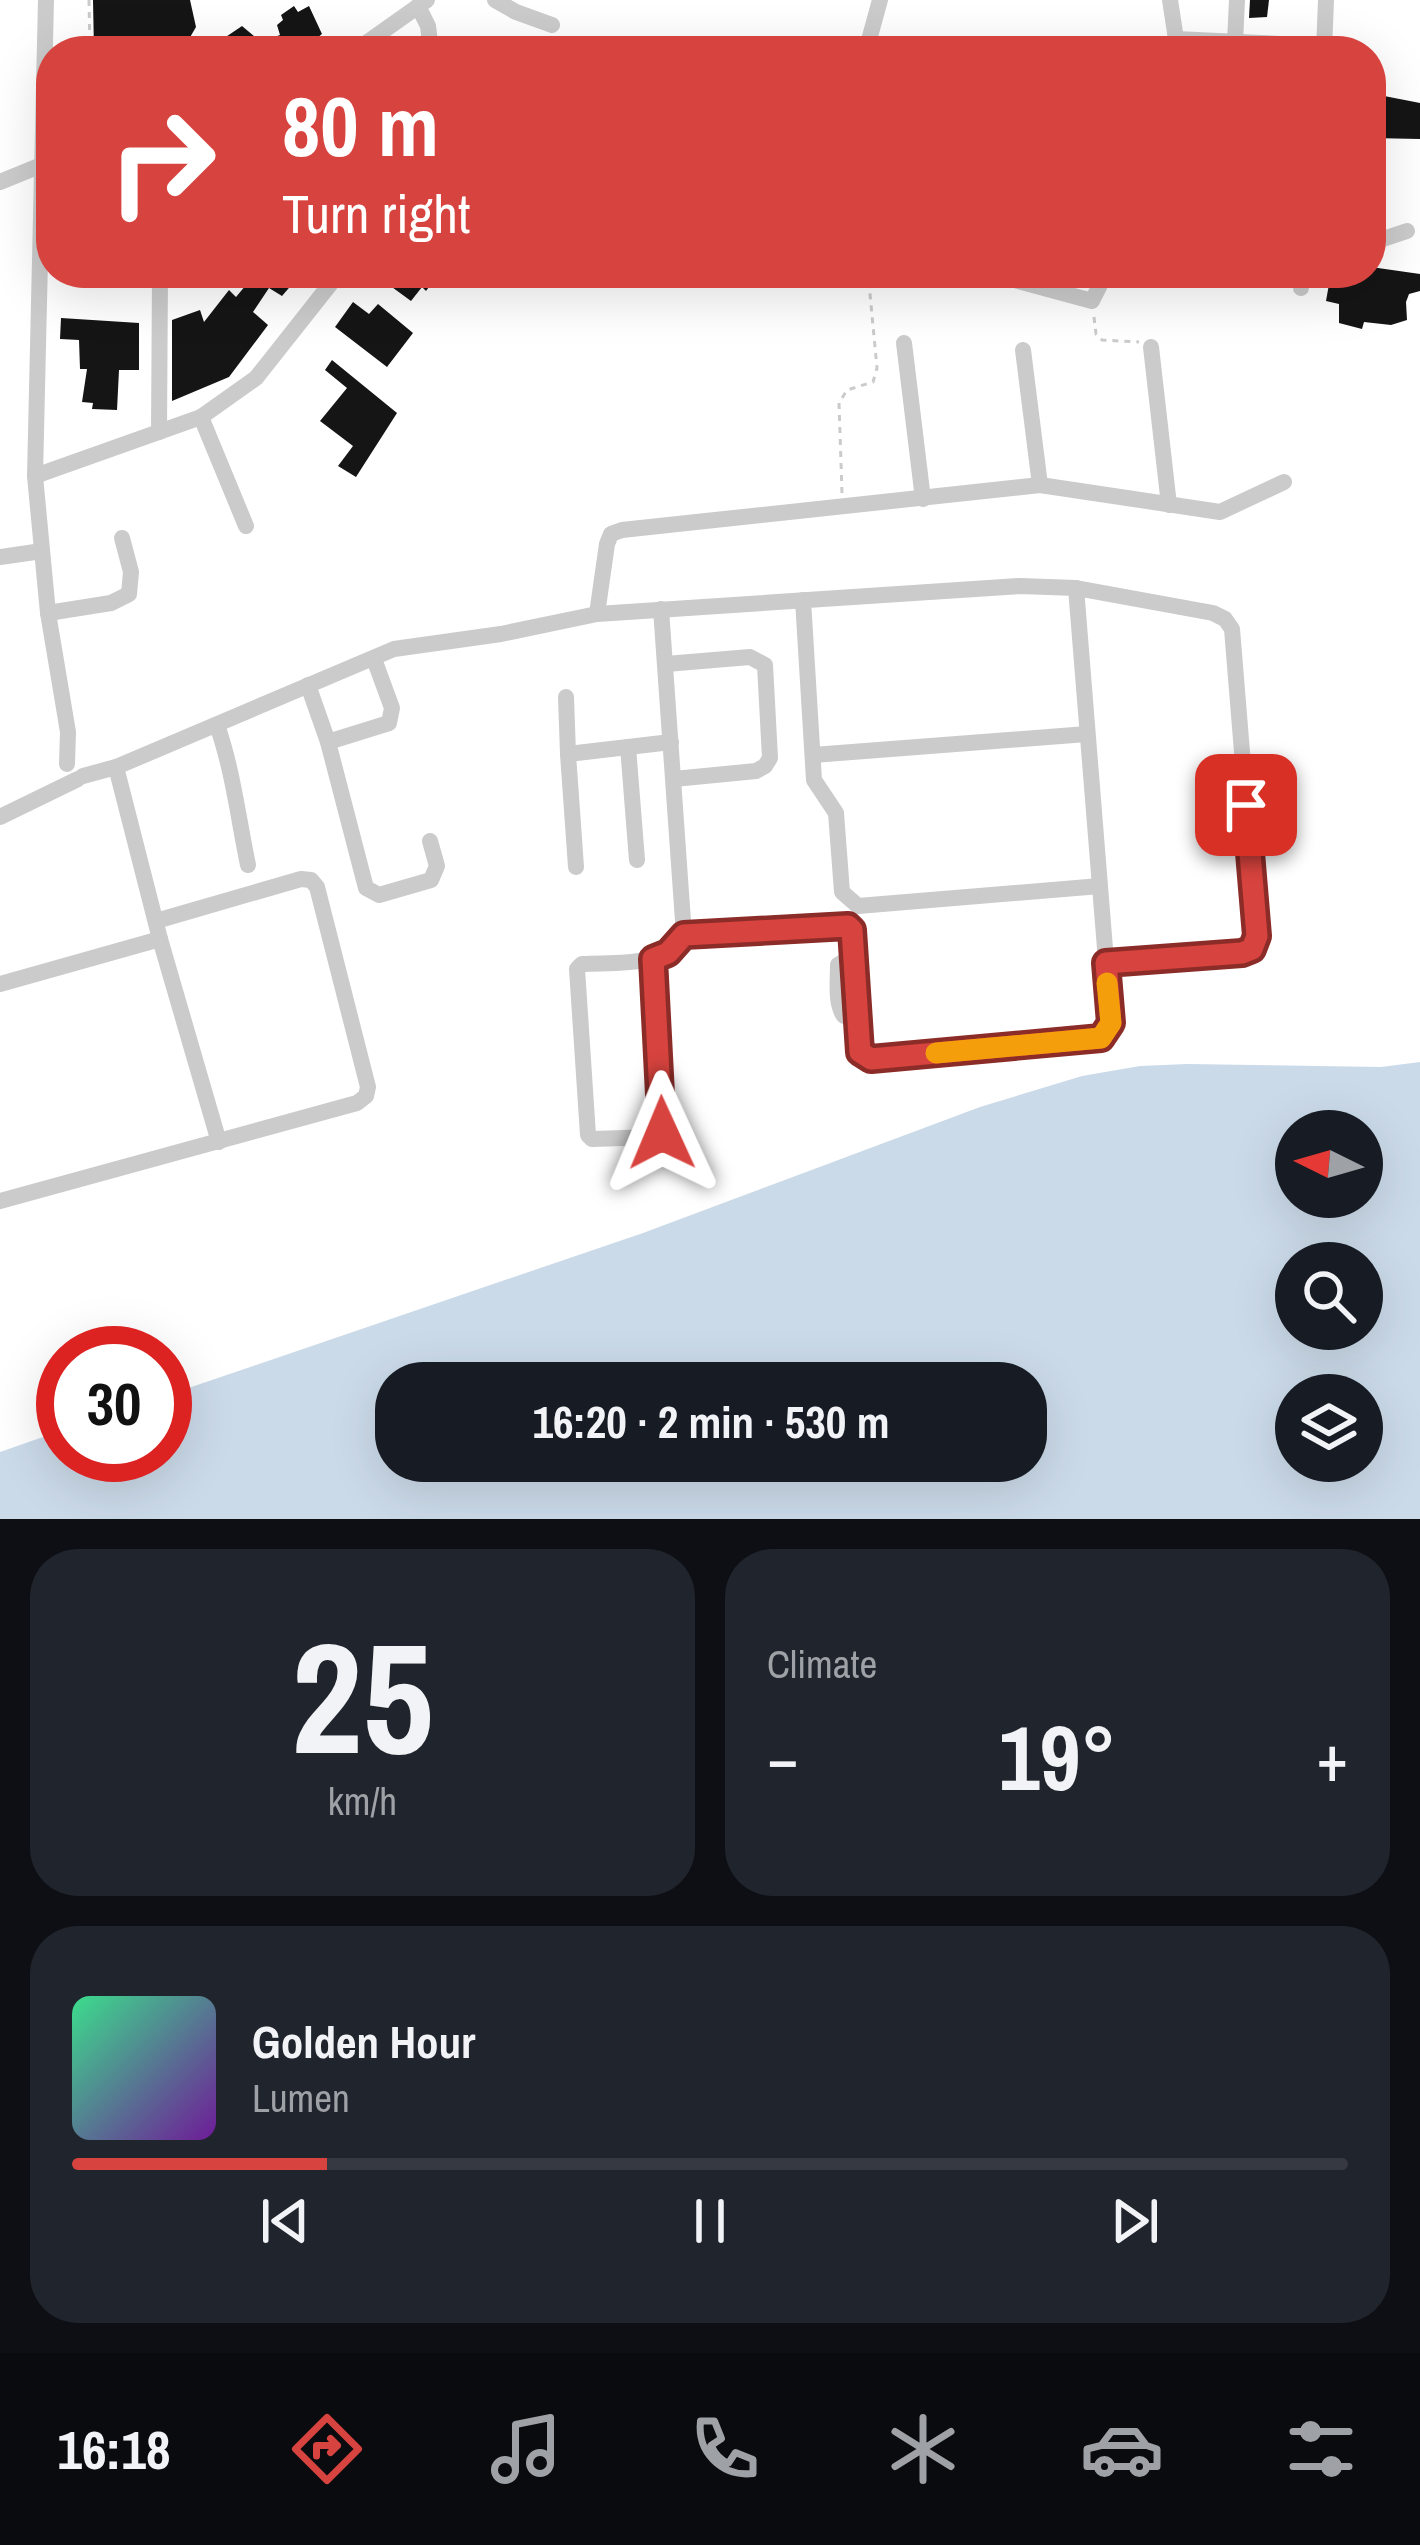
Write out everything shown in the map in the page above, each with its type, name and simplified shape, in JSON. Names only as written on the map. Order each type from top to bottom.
[{"type":"street","points":[[47,36],[49,0]]},
{"type":"street","points":[[495,0],[552,25]]},
{"type":"street","points":[[870,36],[880,0]]},
{"type":"street","points":[[1170,0],[1173,36]]},
{"type":"street","points":[[1235,36],[1237,0]]},
{"type":"street","points":[[1325,36],[1326,0]]},
{"type":"street","points":[[376,36],[423,3],[429,36]]},
{"type":"street","points":[[0,182],[36,167]]},
{"type":"street","points":[[1386,238],[1406,231]]},
{"type":"street","points":[[42,288],[35,476],[48,613],[76,770]]},
{"type":"street","points":[[159,432],[160,288]]},
{"type":"street","points":[[35,476],[201,417],[256,378],[327,288]]},
{"type":"street","points":[[1044,288],[1092,301],[1098,288]]},
{"type":"street","points":[[904,343],[923,500]]},
{"type":"street","points":[[1151,347],[1169,505]]},
{"type":"street","points":[[1023,350],[1040,485]]},
{"type":"street","points":[[201,417],[246,526]]},
{"type":"street","points":[[597,614],[611,534],[1040,485],[1220,512],[1284,482]]},
{"type":"street","points":[[48,613],[111,603],[129,594],[131,572],[122,538]]},
{"type":"street","points":[[0,557],[42,551]]},
{"type":"street","points":[[0,818],[38,800],[76,770],[116,767],[394,649],[597,614],[1020,586],[1076,588],[1213,614],[1232,629],[1256,913],[1257,936],[1252,949],[1242,953],[1106,963]]},
{"type":"street","points":[[661,956],[662,1133],[592,1139],[586,1112],[577,969],[582,964],[661,956],[684,935],[841,926],[852,930],[860,1052],[871,1059],[1101,1038],[1111,1023],[1076,588]]},
{"type":"street","points":[[803,600],[814,780],[836,813],[842,892],[848,902],[858,906],[1100,886]]},
{"type":"street","points":[[662,609],[684,935]]},
{"type":"street","points":[[666,664],[750,657],[764,665],[770,758],[765,766],[674,779]]},
{"type":"street","points":[[328,742],[389,723],[392,717],[374,659]]},
{"type":"street","points":[[308,685],[328,742],[363,880],[371,893],[379,895],[431,880],[437,866],[430,842]]},
{"type":"street","points":[[566,697],[576,867]]},
{"type":"street","points":[[217,725],[235,777],[233,795],[248,865]]},
{"type":"street","points":[[813,755],[1087,734]]},
{"type":"street","points":[[568,754],[671,742]]},
{"type":"street","points":[[628,747],[637,860]]},
{"type":"street","points":[[116,767],[219,1142]]},
{"type":"street","points":[[0,984],[302,879],[311,880],[368,1087],[357,1103],[0,1201]]},
{"type":"path","points":[[89,0],[90,36]]},
{"type":"path","points":[[843,507],[839,403],[847,390],[873,382],[878,368],[870,288]]},
{"type":"path","points":[[1092,301],[1098,338],[1151,347]]},
{"type":"water","points":[[1420,1062],[1420,1519],[0,1519],[0,1452],[36,1439],[36,1482],[192,1482],[192,1387],[643,1233],[980,1107],[1082,1076],[1187,1064],[1381,1067]]},
{"type":"building","points":[[93,0],[190,0],[196,27],[191,36],[94,36]]},
{"type":"building","points":[[1250,0],[1269,0],[1267,17],[1249,18]]},
{"type":"building","points":[[294,6],[298,12],[309,6],[322,34],[277,36],[281,15]]},
{"type":"building","points":[[242,26],[254,36],[227,36]]},
{"type":"building","points":[[1386,96],[1420,103],[1420,139],[1386,138]]},
{"type":"building","points":[[1386,269],[1420,274],[1420,291],[1409,294],[1406,302],[1407,320],[1391,325],[1364,322],[1362,329],[1339,323],[1339,304],[1326,301],[1328,288],[1386,288]]},
{"type":"building","points":[[244,288],[269,288],[253,312],[268,325],[229,377],[172,401],[172,320],[200,310],[204,322],[229,290],[236,297]]},
{"type":"building","points":[[393,288],[421,288],[411,301]]},
{"type":"building","points":[[353,302],[369,314],[378,304],[413,333],[387,367],[335,327]]},
{"type":"building","points":[[61,318],[139,323],[139,370],[119,370],[117,410],[92,409],[93,403],[82,402],[87,369],[80,369],[79,340],[60,339]]},
{"type":"building","points":[[332,360],[397,413],[356,477],[338,466],[353,446],[320,421],[347,388],[325,370]]},
{"type":"slow traffic","points":[[936,1053],[1101,1038],[1111,1023],[1107,983]]},
{"type":"route","points":[[662,1133],[653,959],[668,953],[684,935],[848,926],[855,955],[860,1052],[871,1059],[1101,1038],[1111,1023],[1106,963],[1252,949],[1257,936],[1246,805]]}]
